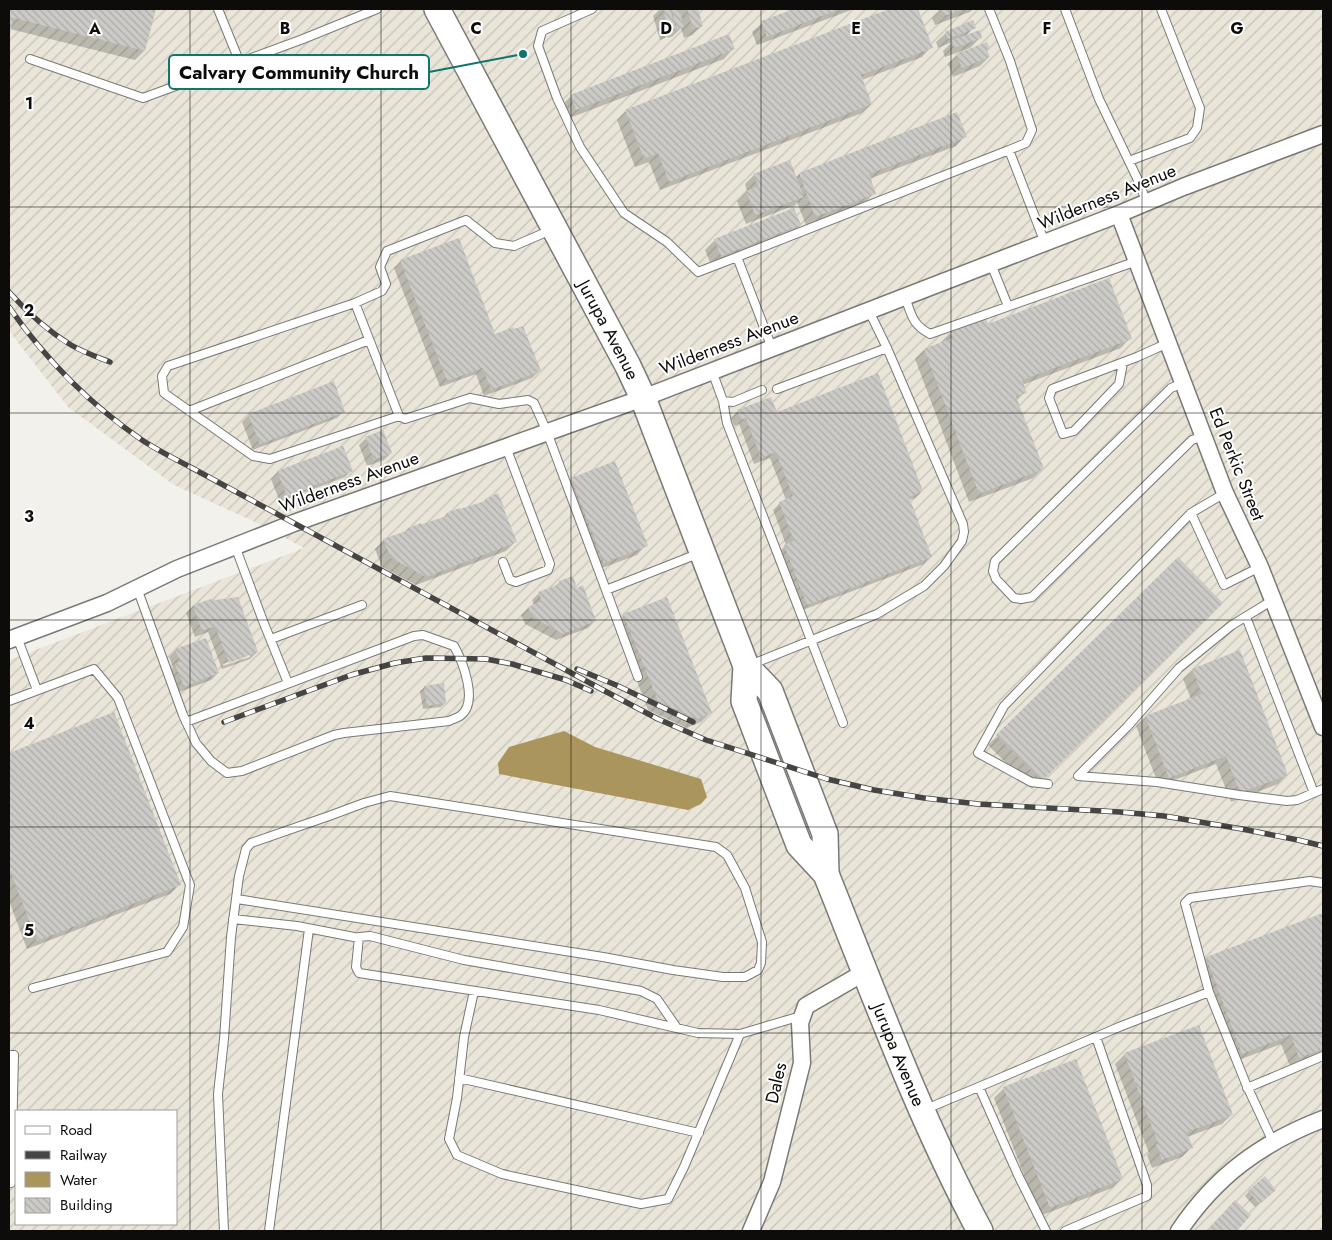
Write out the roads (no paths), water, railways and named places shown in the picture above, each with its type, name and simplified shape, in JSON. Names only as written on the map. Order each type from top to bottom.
[{"type":"main road","name":"Jurupa Avenue","points":[[437,9],[643,398],[746,666],[744,700],[799,845],[826,874],[922,1110],[980,1231]]},
{"type":"street","name":"Wilderness Avenue","points":[[13,639],[107,602],[177,568],[303,520],[643,398],[1323,134]]},
{"type":"street","name":"Ed Perkic Street","points":[[1119,214],[1226,493],[1260,567],[1323,727]]},
{"type":"street","points":[[803,1016],[806,1006],[866,972]]},
{"type":"street","name":"Dales","points":[[751,1231],[772,1182],[802,1063],[800,1022],[803,1016]]},
{"type":"street","points":[[1179,1231],[1208,1194],[1261,1149],[1303,1127],[1323,1120]]},
{"type":"lane","points":[[218,9],[240,63]]},
{"type":"lane","points":[[30,59],[143,98],[303,39],[365,11],[377,9]]},
{"type":"lane","points":[[592,9],[542,31],[538,46],[557,98],[580,147],[624,213],[667,242],[698,272],[1026,143],[1032,130],[1010,61],[989,9]]},
{"type":"lane","points":[[1065,9],[1099,98],[1147,203]]},
{"type":"lane","points":[[1129,161],[1190,138],[1197,128],[1200,108],[1161,9]]},
{"type":"lane","points":[[1009,150],[1045,243]]},
{"type":"lane","points":[[399,416],[270,459],[253,456],[164,393],[162,376],[168,366],[355,303],[382,291],[386,284],[380,267],[387,251],[466,220],[495,243],[514,246],[554,229]]},
{"type":"lane","points":[[737,257],[772,348]]},
{"type":"lane","points":[[905,297],[914,321],[920,329],[930,334],[1137,261]]},
{"type":"lane","points":[[991,264],[1008,306]]},
{"type":"lane","points":[[355,303],[399,416],[405,419],[470,398],[500,404],[528,400],[534,403],[547,432],[638,676]]},
{"type":"lane","points":[[746,666],[877,614],[924,586],[944,566],[962,541],[963,524],[888,348],[869,311]]},
{"type":"lane","points":[[189,411],[369,340]]},
{"type":"lane","points":[[1122,363],[1119,384],[1074,431],[1063,434],[1049,398],[1052,389],[1122,363],[1168,343]]},
{"type":"lane","points":[[777,389],[888,348]]},
{"type":"lane","points":[[712,371],[724,401],[727,423],[843,723]]},
{"type":"lane","points":[[1183,383],[1171,388],[995,561],[993,571],[996,579],[1014,598],[1032,597],[1192,440],[1204,436]]},
{"type":"lane","points":[[724,401],[733,402],[762,390]]},
{"type":"lane","points":[[503,562],[510,580],[516,582],[548,570],[550,564],[506,446]]},
{"type":"lane","points":[[1048,784],[1031,782],[978,753],[1004,706],[1192,513],[1226,493]]},
{"type":"lane","points":[[1192,513],[1224,585],[1260,567]]},
{"type":"lane","points":[[235,546],[288,683]]},
{"type":"lane","points":[[606,590],[702,552]]},
{"type":"lane","points":[[137,588],[186,722],[196,743],[211,761],[228,773],[242,771],[334,735],[449,721],[462,716],[469,704],[469,691],[461,658],[454,646],[423,635],[414,636],[186,722]]},
{"type":"lane","points":[[1273,600],[1232,625],[1179,668],[1127,727],[1078,776],[1157,782],[1239,795],[1287,800],[1298,800],[1323,789]]},
{"type":"lane","points":[[270,639],[362,605]]},
{"type":"lane","points":[[1246,617],[1314,793]]},
{"type":"lane","points":[[13,639],[37,690]]},
{"type":"lane","points":[[9,701],[94,669],[118,698],[190,885],[183,927],[167,952],[32,988]]},
{"type":"lane","points":[[224,1231],[218,1094],[238,876],[246,849],[251,843],[364,802],[390,796],[716,847],[727,855],[744,888],[762,942],[761,963],[758,970],[745,977],[723,977],[237,899]]},
{"type":"lane","points":[[1273,1142],[1248,1088],[1209,992],[1185,903],[1190,898],[1310,881],[1323,883]]},
{"type":"lane","points":[[234,919],[360,938],[370,936],[464,960],[641,991],[657,998],[677,1028]]},
{"type":"lane","points":[[269,1231],[308,929]]},
{"type":"lane","points":[[360,938],[356,967],[360,973],[599,1010],[698,1033],[740,1034],[803,1016]]},
{"type":"lane","points":[[474,991],[464,1037],[457,1098],[449,1139],[457,1155],[502,1174],[641,1204],[668,1199],[699,1133],[740,1034]]},
{"type":"lane","points":[[922,1110],[1209,992]]},
{"type":"lane","points":[[1066,1231],[1147,1196],[1147,1185],[1096,1038]]},
{"type":"lane","points":[[9,1054],[14,1055],[11,1184],[9,1183]]},
{"type":"lane","points":[[1248,1088],[1323,1056]]},
{"type":"lane","points":[[459,1078],[699,1133]]},
{"type":"lane","points":[[979,1087],[1018,1175],[1046,1231]]},
{"type":"water","points":[[564,731],[595,747],[701,779],[707,797],[701,804],[688,810],[499,774],[498,763],[509,747]]},
{"type":"railway","points":[[9,292],[38,321],[62,340],[80,350],[110,362]]},
{"type":"railway","points":[[9,307],[53,363],[86,396],[122,426],[148,444],[601,689],[658,719],[706,740],[827,779],[874,790],[978,804],[1164,816],[1242,829],[1323,846]]},
{"type":"railway","points":[[224,722],[351,675],[395,663],[426,658],[486,659],[512,664],[566,680],[591,691]]},
{"type":"railway","points":[[577,669],[616,685],[693,722]]},
{"type":"place","name":"Calvary Community Church","points":[[523,54]]}]
